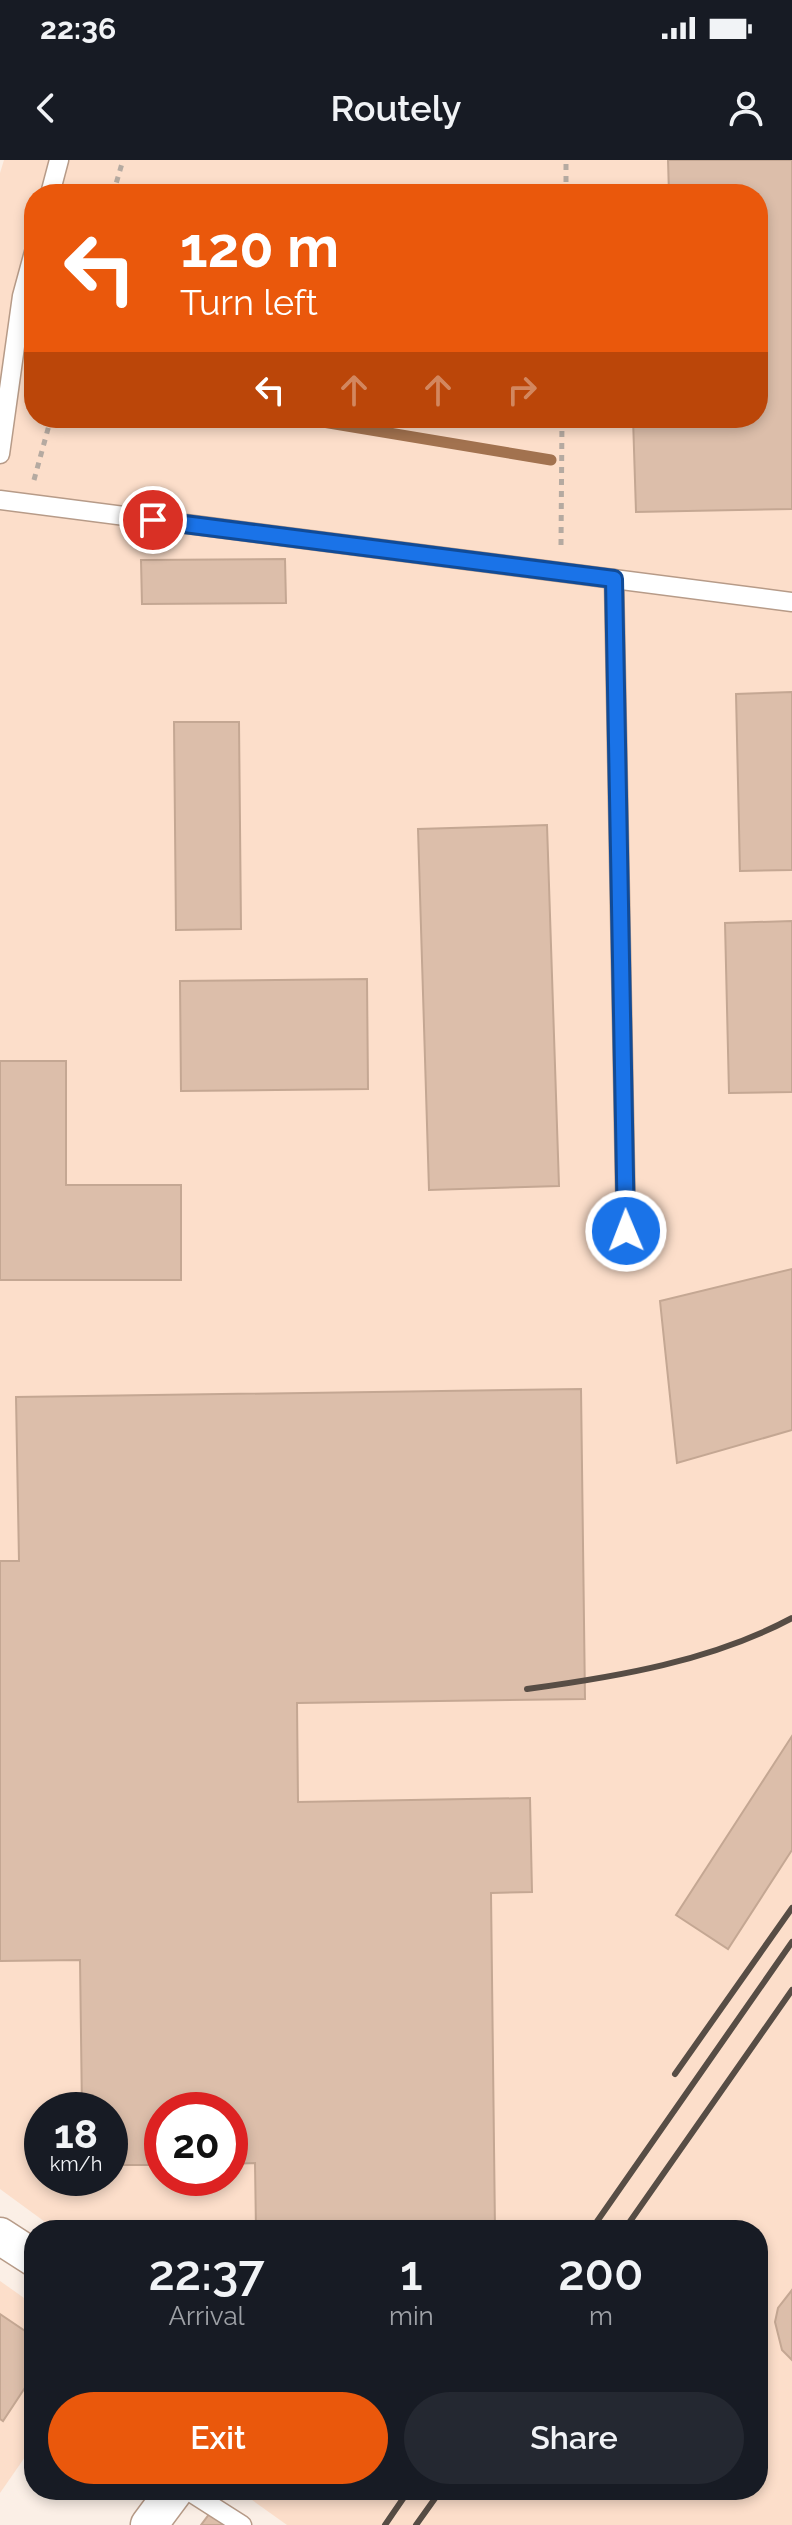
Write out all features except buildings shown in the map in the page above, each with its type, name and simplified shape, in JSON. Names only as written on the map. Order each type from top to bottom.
[{"type":"street","points":[[0,2236],[24,2252]]},
{"type":"street","points":[[149,2525],[168,2500]]},
{"type":"lane","points":[[53,184],[59,160]]},
{"type":"lane","points":[[0,454],[24,289]]},
{"type":"lane","points":[[0,500],[792,602]]},
{"type":"lane","points":[[614,579],[626,1231]]},
{"type":"lane","points":[[203,2500],[242,2525]]},
{"type":"path","points":[[116,184],[123,160]]},
{"type":"path","points":[[566,160],[566,184]]},
{"type":"path","points":[[27,504],[48,428]]},
{"type":"path","points":[[560,572],[562,428]]},
{"type":"shaded area","points":[[4,160],[792,160],[792,2525],[287,2525],[252,2500],[768,2500],[768,2220],[42,2220],[0,2189],[0,173]]},
{"type":"shaded area","points":[[0,2281],[24,2298],[24,2458],[0,2493]]},
{"type":"waterway","points":[[359,428],[551,460]]},
{"type":"railway","points":[[527,1689],[663,1665],[729,1646],[792,1618]]},
{"type":"railway","points":[[675,2074],[792,1908]]},
{"type":"railway","points":[[598,2220],[792,1942]]},
{"type":"railway","points":[[631,2220],[792,1990]]},
{"type":"railway","points":[[385,2525],[402,2500]]},
{"type":"railway","points":[[416,2525],[434,2500]]},
{"type":"route","points":[[153,520],[614,579],[626,1231]]}]
